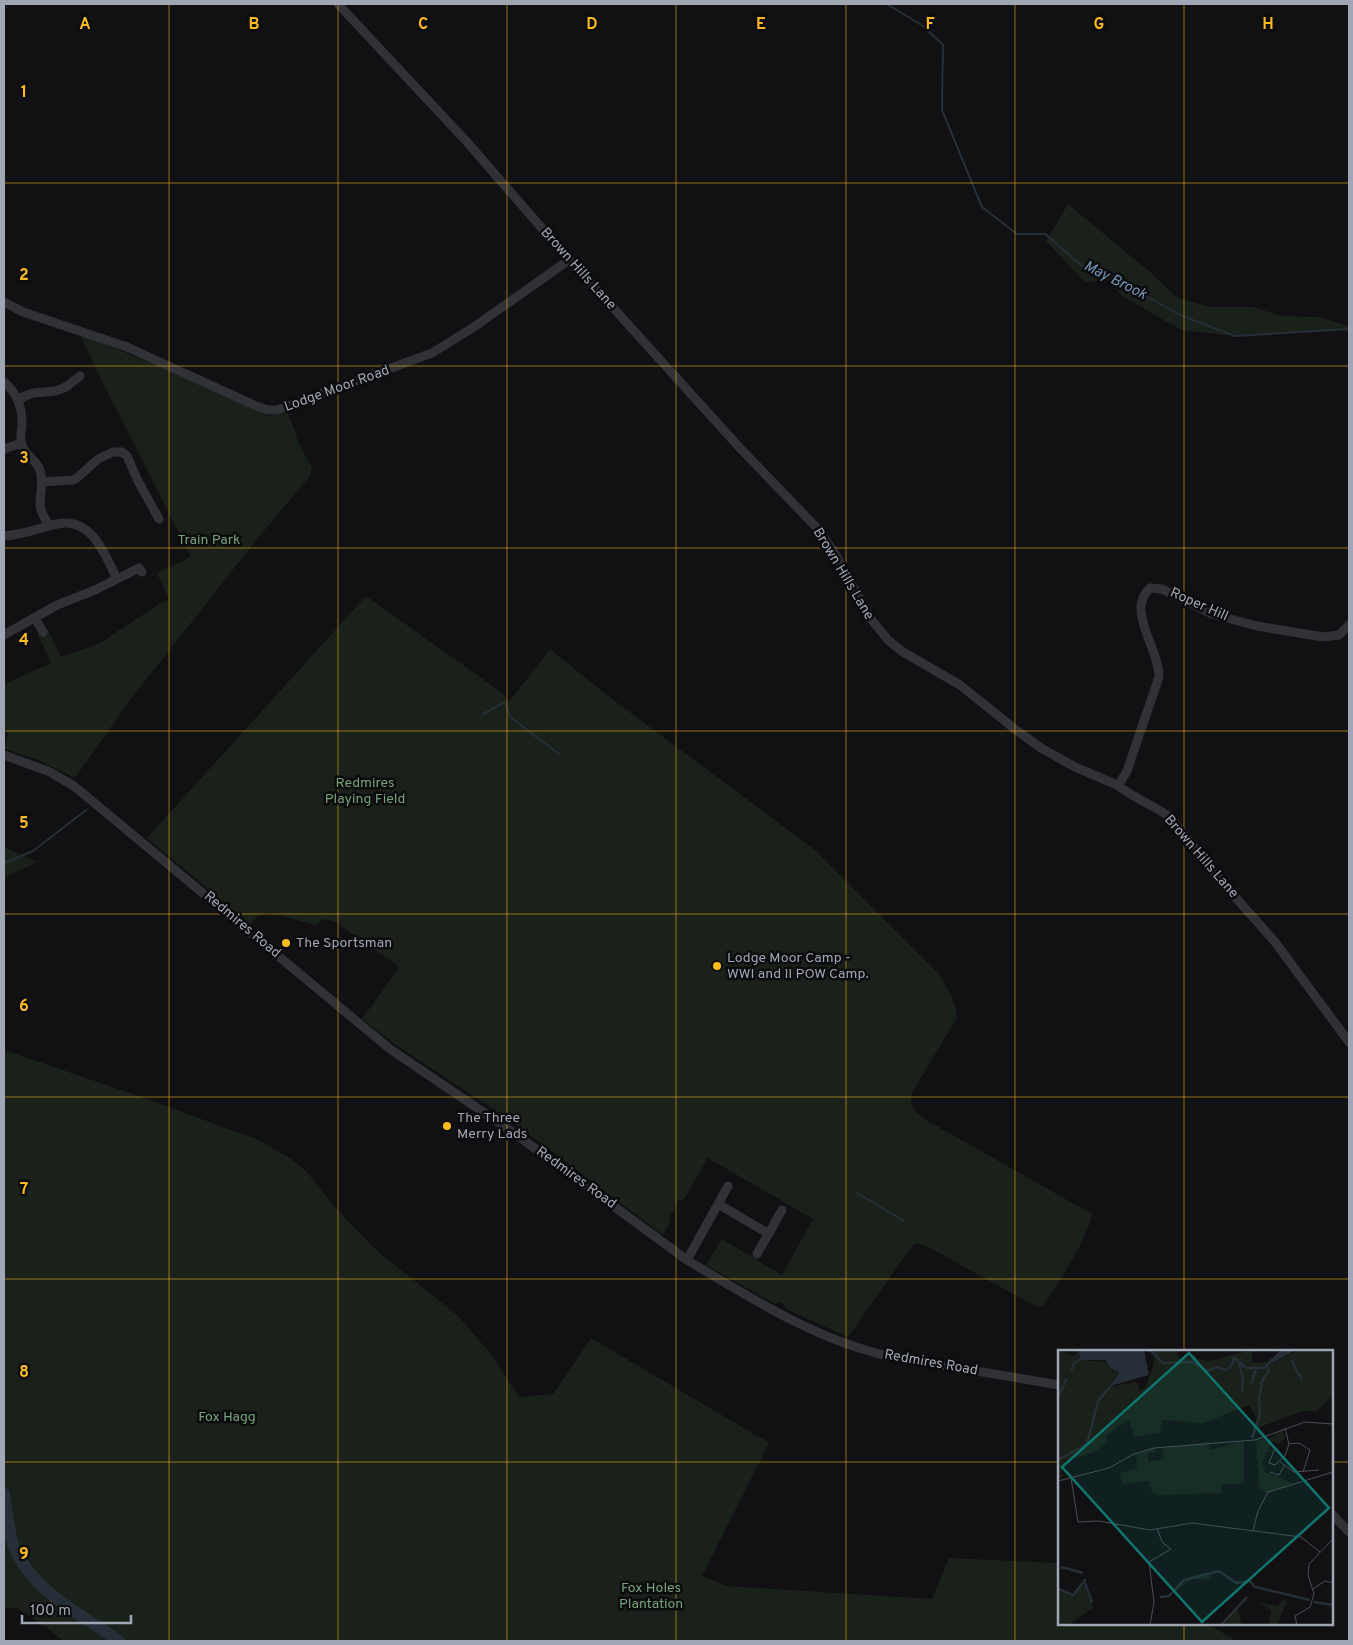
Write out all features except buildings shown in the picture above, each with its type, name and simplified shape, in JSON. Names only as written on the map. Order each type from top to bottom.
[{"type":"street","name":"Brown Hills Lane","points":[[338,4],[467,142],[569,260],[816,528],[834,552],[875,626],[888,640],[903,652],[960,685],[1041,748],[1075,767],[1118,786],[1132,796],[1163,812],[1275,942],[1349,1042]]},
{"type":"street","name":"Lodge Moor Road","points":[[4,302],[23,312],[127,347],[260,408],[274,411],[432,353],[482,322],[569,260]]},
{"type":"street","points":[[18,399],[33,393],[56,391],[66,387],[80,376]]},
{"type":"street","points":[[4,382],[18,399],[22,415],[21,443],[24,450],[38,465],[42,482],[41,508],[49,526]]},
{"type":"street","points":[[4,449],[21,443]]},
{"type":"street","points":[[42,482],[73,480],[98,459],[113,452],[122,452],[127,456],[142,489],[159,518]]},
{"type":"street","points":[[4,536],[59,524],[71,524],[84,528],[93,535],[99,544],[116,579]]},
{"type":"street","points":[[4,636],[65,601],[141,570]]},
{"type":"street","name":"Roper Hill","points":[[1118,786],[1127,771],[1159,677],[1158,664],[1143,623],[1140,609],[1143,596],[1150,588],[1162,589],[1207,612],[1244,623],[1318,637],[1340,634],[1349,625]]},
{"type":"street","points":[[35,618],[43,632]]},
{"type":"street","name":"Redmires Road","points":[[4,754],[50,772],[74,786],[390,1049],[514,1133],[687,1260],[765,1305],[849,1346],[888,1356],[1058,1385]]},
{"type":"street","points":[[687,1260],[728,1186]]},
{"type":"street","points":[[718,1204],[769,1234]]},
{"type":"street","points":[[757,1254],[782,1210]]},
{"type":"street","points":[[1333,1515],[1349,1532]]},
{"type":"green space","points":[[1068,204],[1150,272],[1178,298],[1210,307],[1253,307],[1282,316],[1319,317],[1349,326],[1349,329],[1235,336],[1181,330],[1122,296],[1110,280],[1085,282],[1046,241]]},
{"type":"green space","name":"Train Park","points":[[79,333],[165,369],[268,416],[288,412],[299,444],[312,468],[310,476],[258,538],[130,700],[75,778],[38,760],[5,749],[8,733],[4,728],[4,684],[51,663],[38,635],[48,630],[61,657],[100,643],[159,604],[169,600],[157,573],[191,557]]},
{"type":"green space","name":"Redmires Playing Field","points":[[366,596],[501,692],[509,702],[550,649],[608,696],[815,850],[939,974],[953,1000],[957,1018],[913,1091],[911,1101],[913,1108],[926,1120],[1092,1214],[1079,1247],[1043,1306],[1035,1306],[934,1250],[917,1243],[912,1246],[848,1337],[786,1309],[785,1305],[779,1302],[775,1304],[706,1265],[722,1239],[782,1275],[813,1219],[708,1158],[684,1199],[678,1201],[669,1218],[671,1222],[663,1235],[510,1120],[396,1045],[362,1019],[398,969],[398,966],[334,921],[322,919],[316,925],[272,913],[265,913],[250,924],[147,838]]},
{"type":"green space","points":[[4,847],[37,862],[4,878]]},
{"type":"green space","name":"Fox Hagg","points":[[4,1050],[259,1140],[291,1159],[306,1171],[332,1204],[375,1249],[458,1316],[490,1353],[519,1397],[553,1394],[591,1338],[769,1443],[702,1576],[727,1586],[932,1599],[949,1558],[1058,1563],[1058,1625],[1210,1625],[1236,1641],[63,1641],[17,1608],[4,1608]]},
{"type":"waterway","name":"May Brook","points":[[887,4],[923,26],[943,45],[942,110],[982,207],[1017,234],[1045,234],[1088,271],[1105,273],[1182,316],[1235,336],[1349,329]]},
{"type":"waterway","points":[[483,714],[505,702],[510,717],[559,754]]},
{"type":"waterway","points":[[4,863],[33,851],[86,810]]},
{"type":"waterway","points":[[857,1193],[904,1221]]},
{"type":"waterway","points":[[4,1494],[12,1541],[22,1563],[46,1590],[119,1641]]},
{"type":"place","name":"The Sportsman","points":[[286,943]]},
{"type":"place","name":"Lodge Moor Camp - WWI and II POW Camp.","points":[[717,966]]},
{"type":"place","name":"The Three Merry Lads","points":[[447,1126]]},
{"type":"park label","name":"Fox Holes Plantation","points":[[651,1596]]}]
